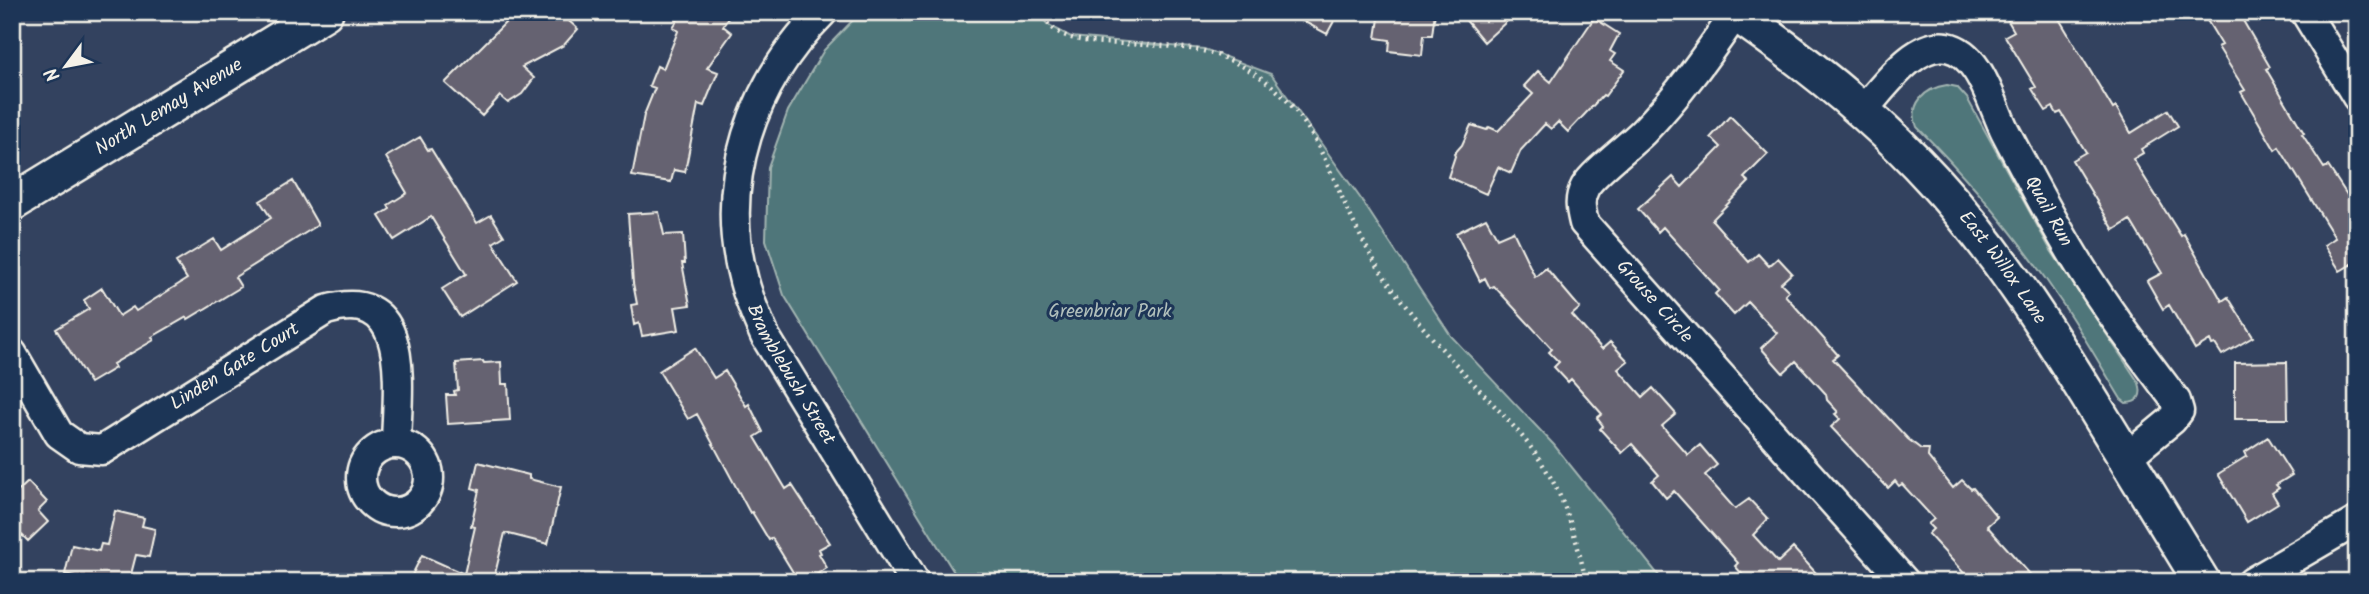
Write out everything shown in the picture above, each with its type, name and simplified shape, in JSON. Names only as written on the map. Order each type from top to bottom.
[{"type":"main road","name":"North Lemay Avenue","points":[[12,203],[325,12]]},
{"type":"main road","name":"East Willox Lane","points":[[1735,13],[1819,75],[1862,111],[1932,178],[1997,256],[2040,317],[2202,582]]},
{"type":"street","name":"Bramblebush Street","points":[[823,12],[778,66],[765,88],[744,145],[737,182],[736,231],[744,280],[765,336],[915,582]]},
{"type":"street","points":[[2305,12],[2357,97]]},
{"type":"street","name":"Grouse Circle","points":[[1735,13],[1692,76],[1668,105],[1615,159],[1589,180],[1580,205],[1584,223],[1905,582]]},
{"type":"street","name":"Quail Run","points":[[1862,111],[1920,51],[1939,46],[1948,47],[1965,56],[1976,68],[1999,120],[2058,230],[2113,316],[2176,401],[2179,411],[2172,420],[2126,458]]},
{"type":"street","name":"Linden Gate Court","points":[[12,354],[59,434],[79,448],[102,450],[326,310],[344,305],[359,306],[378,314],[392,335],[398,355],[396,444]]},
{"type":"street","points":[[2252,582],[2357,521]]},
{"type":"path","points":[[1039,12],[1047,24],[1066,36],[1203,51],[1240,64],[1281,94],[1300,114],[1322,151],[1346,208],[1379,270],[1409,312],[1527,441],[1546,469],[1560,496],[1580,553],[1586,582]]},
{"type":"green space","name":"Greenbriar Park","points":[[864,12],[1039,12],[1047,24],[1071,37],[1204,49],[1271,74],[1361,199],[1451,336],[1554,445],[1664,582],[960,582],[784,295],[766,240],[768,167],[788,111],[824,50]]},
{"type":"green space","points":[[1947,85],[1957,87],[1967,98],[2050,249],[2139,383],[2140,395],[2134,402],[2126,403],[2121,399],[2048,282],[2013,235],[1976,190],[1917,127],[1915,111],[1920,98]]},
{"type":"building","points":[[516,12],[559,12],[578,29],[564,45],[522,67],[534,78],[522,94],[508,103],[500,96],[482,116],[445,83]]},
{"type":"building","points":[[683,12],[732,12],[723,26],[732,33],[707,68],[718,72],[704,106],[698,104],[685,172],[674,170],[671,182],[632,176],[644,115],[655,88],[649,86],[657,66],[663,69],[678,31],[673,27]]},
{"type":"building","points":[[1286,12],[1339,12],[1327,34]]},
{"type":"building","points":[[1380,12],[1435,12],[1432,35],[1424,35],[1422,55],[1389,51],[1390,40],[1376,38]]},
{"type":"building","points":[[1459,12],[1517,12],[1484,42]]},
{"type":"building","points":[[2003,12],[2055,12],[2113,109],[2116,107],[2131,133],[2168,110],[2178,126],[2141,149],[2143,153],[2133,159],[2181,236],[2184,234],[2222,301],[2228,297],[2253,337],[2222,355],[2210,340],[2195,349],[2169,305],[2163,309],[2147,281],[2162,273],[2130,220],[2114,230],[2072,160],[2086,152],[2061,112],[2057,114],[2053,107],[2046,111],[2032,89],[2036,87],[2005,36],[2014,31]]},
{"type":"building","points":[[2202,12],[2238,12],[2270,67],[2266,69],[2304,133],[2302,134],[2324,168],[2328,166],[2357,210],[2357,273],[2352,264],[2340,271],[2324,245],[2335,238],[2279,147],[2275,150],[2241,92],[2245,90],[2218,47],[2222,45]]},
{"type":"building","points":[[1594,18],[1619,34],[1610,51],[1615,54],[1610,61],[1624,70],[1605,96],[1603,95],[1568,132],[1558,122],[1551,129],[1545,124],[1521,150],[1511,173],[1498,167],[1486,194],[1448,177],[1454,154],[1462,145],[1471,125],[1498,131],[1533,94],[1524,86],[1538,71],[1551,82]]},
{"type":"building","points":[[1730,116],[1768,154],[1744,178],[1749,182],[1712,220],[1749,262],[1758,254],[1769,266],[1778,258],[1792,273],[1781,283],[1789,291],[1785,295],[1838,355],[1833,359],[1908,439],[1921,449],[1929,449],[1928,457],[1953,488],[1962,480],[1973,488],[1997,517],[1987,526],[2037,582],[1972,582],[1928,534],[1933,529],[1928,524],[1934,519],[1902,484],[1899,486],[1895,481],[1888,488],[1831,427],[1840,419],[1826,394],[1796,361],[1783,373],[1761,348],[1777,333],[1748,302],[1734,315],[1715,294],[1719,290],[1663,227],[1658,232],[1638,209],[1673,177],[1682,187],[1721,147],[1711,137]]},
{"type":"building","points":[[420,137],[428,150],[431,149],[477,223],[491,215],[504,236],[493,243],[517,281],[460,317],[442,289],[466,274],[431,217],[394,240],[379,216],[390,209],[388,205],[407,193],[386,157]]},
{"type":"building","points":[[293,181],[318,225],[235,277],[241,287],[152,337],[154,340],[113,364],[115,368],[90,383],[56,329],[89,309],[84,300],[102,288],[119,316],[133,307],[136,311],[187,279],[176,262],[214,239],[221,250],[271,218],[260,201]]},
{"type":"building","points":[[659,212],[664,235],[683,234],[685,263],[682,263],[690,305],[675,307],[679,330],[642,336],[639,323],[634,325],[631,305],[637,304],[628,214]]},
{"type":"building","points":[[1486,218],[1497,238],[1513,231],[1535,277],[1546,268],[1580,308],[1572,315],[1602,349],[1610,342],[1628,361],[1618,369],[1643,397],[1653,388],[1676,414],[1662,426],[1688,455],[1700,445],[1717,465],[1705,475],[1735,509],[1749,499],[1768,519],[1753,535],[1778,562],[1793,548],[1816,573],[1806,582],[1749,582],[1735,566],[1738,563],[1674,491],[1666,498],[1652,481],[1659,475],[1632,444],[1622,453],[1600,429],[1603,426],[1597,418],[1602,414],[1571,379],[1568,382],[1554,367],[1559,362],[1549,352],[1552,349],[1494,286],[1490,288],[1485,278],[1480,281],[1456,233]]},
{"type":"building","points":[[695,348],[714,378],[725,371],[746,406],[749,404],[763,432],[755,437],[786,489],[792,485],[830,543],[819,549],[827,568],[805,582],[799,582],[772,538],[769,540],[752,512],[750,513],[697,414],[688,419],[659,371]]},
{"type":"building","points":[[501,362],[502,384],[508,384],[510,420],[448,424],[446,395],[455,395],[454,391],[458,390],[456,363]]},
{"type":"building","points":[[2287,362],[2288,419],[2235,419],[2235,363]]},
{"type":"building","points":[[2268,437],[2292,475],[2276,485],[2279,488],[2272,493],[2278,503],[2247,522],[2218,474],[2247,456],[2245,452]]},
{"type":"building","points":[[478,462],[529,475],[529,479],[561,487],[548,544],[505,533],[493,582],[426,582],[412,575],[422,555],[464,574],[475,527],[471,526],[479,490],[472,488]]},
{"type":"building","points":[[28,482],[47,502],[38,511],[48,522],[28,541],[22,535],[12,543],[12,497]]},
{"type":"building","points":[[115,511],[144,518],[142,526],[155,529],[149,557],[136,555],[129,582],[73,582],[74,576],[65,574],[72,545],[99,551],[101,544],[107,545]]}]
